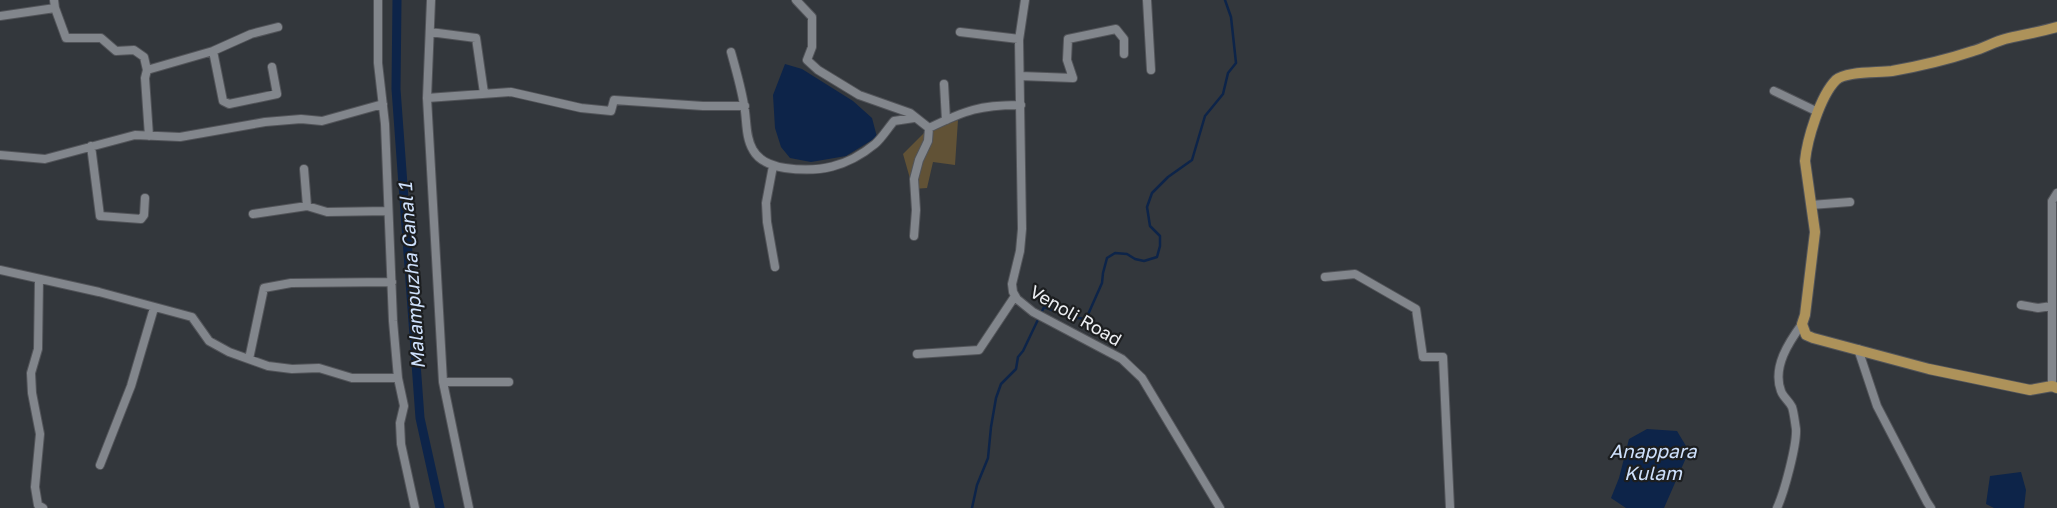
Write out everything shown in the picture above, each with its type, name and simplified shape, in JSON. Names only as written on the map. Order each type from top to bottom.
[{"type":"main road","points":[[2054,387],[2030,390],[1929,369],[1806,335],[1802,324],[1805,315],[1815,232],[1806,152],[1818,112],[1831,87],[1837,80],[1845,75],[1879,73],[1929,65],[1975,51],[2005,39],[2030,35],[2057,27]]},
{"type":"street","points":[[378,0],[378,63],[383,104],[398,378],[404,406],[400,423],[401,444],[415,508]]},
{"type":"street","points":[[431,0],[428,98],[443,382],[469,508]]},
{"type":"street","points":[[796,0],[812,16],[812,47],[807,60],[818,70],[859,95],[910,113],[929,128]]},
{"type":"street","name":"Venoli Road","points":[[1025,0],[1019,39],[1022,229],[1020,251],[1012,284],[1015,296],[1033,312],[1122,359],[1142,378],[1220,508]]},
{"type":"street","points":[[1147,0],[1151,70]]},
{"type":"street","points":[[0,16],[55,4],[66,38],[101,38],[116,51],[134,50],[144,57],[147,70],[145,78],[148,136]]},
{"type":"street","points":[[147,70],[213,51],[251,34],[278,27]]},
{"type":"street","points":[[1020,76],[1073,78],[1067,60],[1068,39],[1116,29],[1124,39],[1124,54]]},
{"type":"street","points":[[430,32],[476,38],[484,93]]},
{"type":"street","points":[[960,32],[1019,39]]},
{"type":"street","points":[[213,51],[223,101],[230,104],[277,94],[272,68]]},
{"type":"street","points":[[731,52],[745,106],[749,140],[753,150],[759,157],[773,166],[826,170],[847,162],[875,144],[894,121],[896,109]]},
{"type":"street","points":[[944,84],[946,120]]},
{"type":"street","points":[[1774,91],[1818,112]]},
{"type":"street","points":[[428,98],[511,92],[581,108],[610,111],[614,100],[703,106],[745,106]]},
{"type":"street","points":[[0,155],[45,159],[136,135],[180,137],[265,122],[301,119],[322,121],[383,104]]},
{"type":"street","points":[[929,128],[974,108],[991,105],[1021,105]]},
{"type":"street","points":[[894,121],[914,118]]},
{"type":"street","points":[[914,236],[916,210],[914,179],[919,160],[928,141],[929,128]]},
{"type":"street","points":[[91,146],[100,216],[142,219],[145,198]]},
{"type":"street","points":[[773,166],[766,203],[774,268]]},
{"type":"street","points":[[304,169],[308,206]]},
{"type":"street","points":[[2054,387],[2052,201],[2057,193]]},
{"type":"street","points":[[1812,205],[1850,202]]},
{"type":"street","points":[[253,214],[308,206],[327,212],[388,211]]},
{"type":"street","points":[[0,270],[99,292],[192,317],[209,341],[229,352],[268,366],[292,369],[319,368],[352,378],[398,378]]},
{"type":"street","points":[[1325,277],[1355,274],[1416,309],[1423,356],[1443,357],[1450,508]]},
{"type":"street","points":[[38,279],[38,349],[31,373],[32,393],[40,434],[35,487],[38,505],[43,508]]},
{"type":"street","points":[[249,359],[264,288],[292,282],[392,282]]},
{"type":"street","points":[[917,354],[979,350],[1015,296]]},
{"type":"street","points":[[2021,305],[2038,308],[2052,306]]},
{"type":"street","points":[[100,466],[131,386],[154,308]]},
{"type":"street","points":[[1778,508],[1784,493],[1796,432],[1792,407],[1781,392],[1778,379],[1781,362],[1788,343],[1802,324]]},
{"type":"street","points":[[1858,349],[1876,406],[1926,502],[1931,508]]},
{"type":"street","points":[[443,382],[509,382]]},
{"type":"shaded area","points":[[958,120],[955,165],[933,162],[927,188],[913,189],[903,154],[925,132]]},
{"type":"water","points":[[785,64],[802,69],[853,101],[872,118],[877,137],[846,156],[811,162],[790,158],[781,147],[775,128],[773,95]]},
{"type":"water","name":"Anappara Kulam","points":[[1647,429],[1677,431],[1689,451],[1664,508],[1626,508],[1611,498],[1619,478],[1629,439]]},
{"type":"water","points":[[2021,472],[2026,490],[2024,508],[1994,508],[1986,504],[1990,476]]},
{"type":"waterway","name":"Malampuzha Canal 1","points":[[397,0],[396,89],[420,418],[440,508]]},
{"type":"waterway","points":[[972,508],[977,485],[988,458],[996,398],[1001,384],[1016,369],[1018,357],[1023,351],[1044,307],[1071,317],[1086,319],[1102,283],[1107,258],[1115,253],[1127,254],[1135,259],[1144,261],[1157,257],[1160,236],[1150,226],[1147,207],[1152,193],[1168,177],[1192,160],[1205,116],[1223,94],[1228,73],[1236,63],[1231,17],[1225,0]]}]
